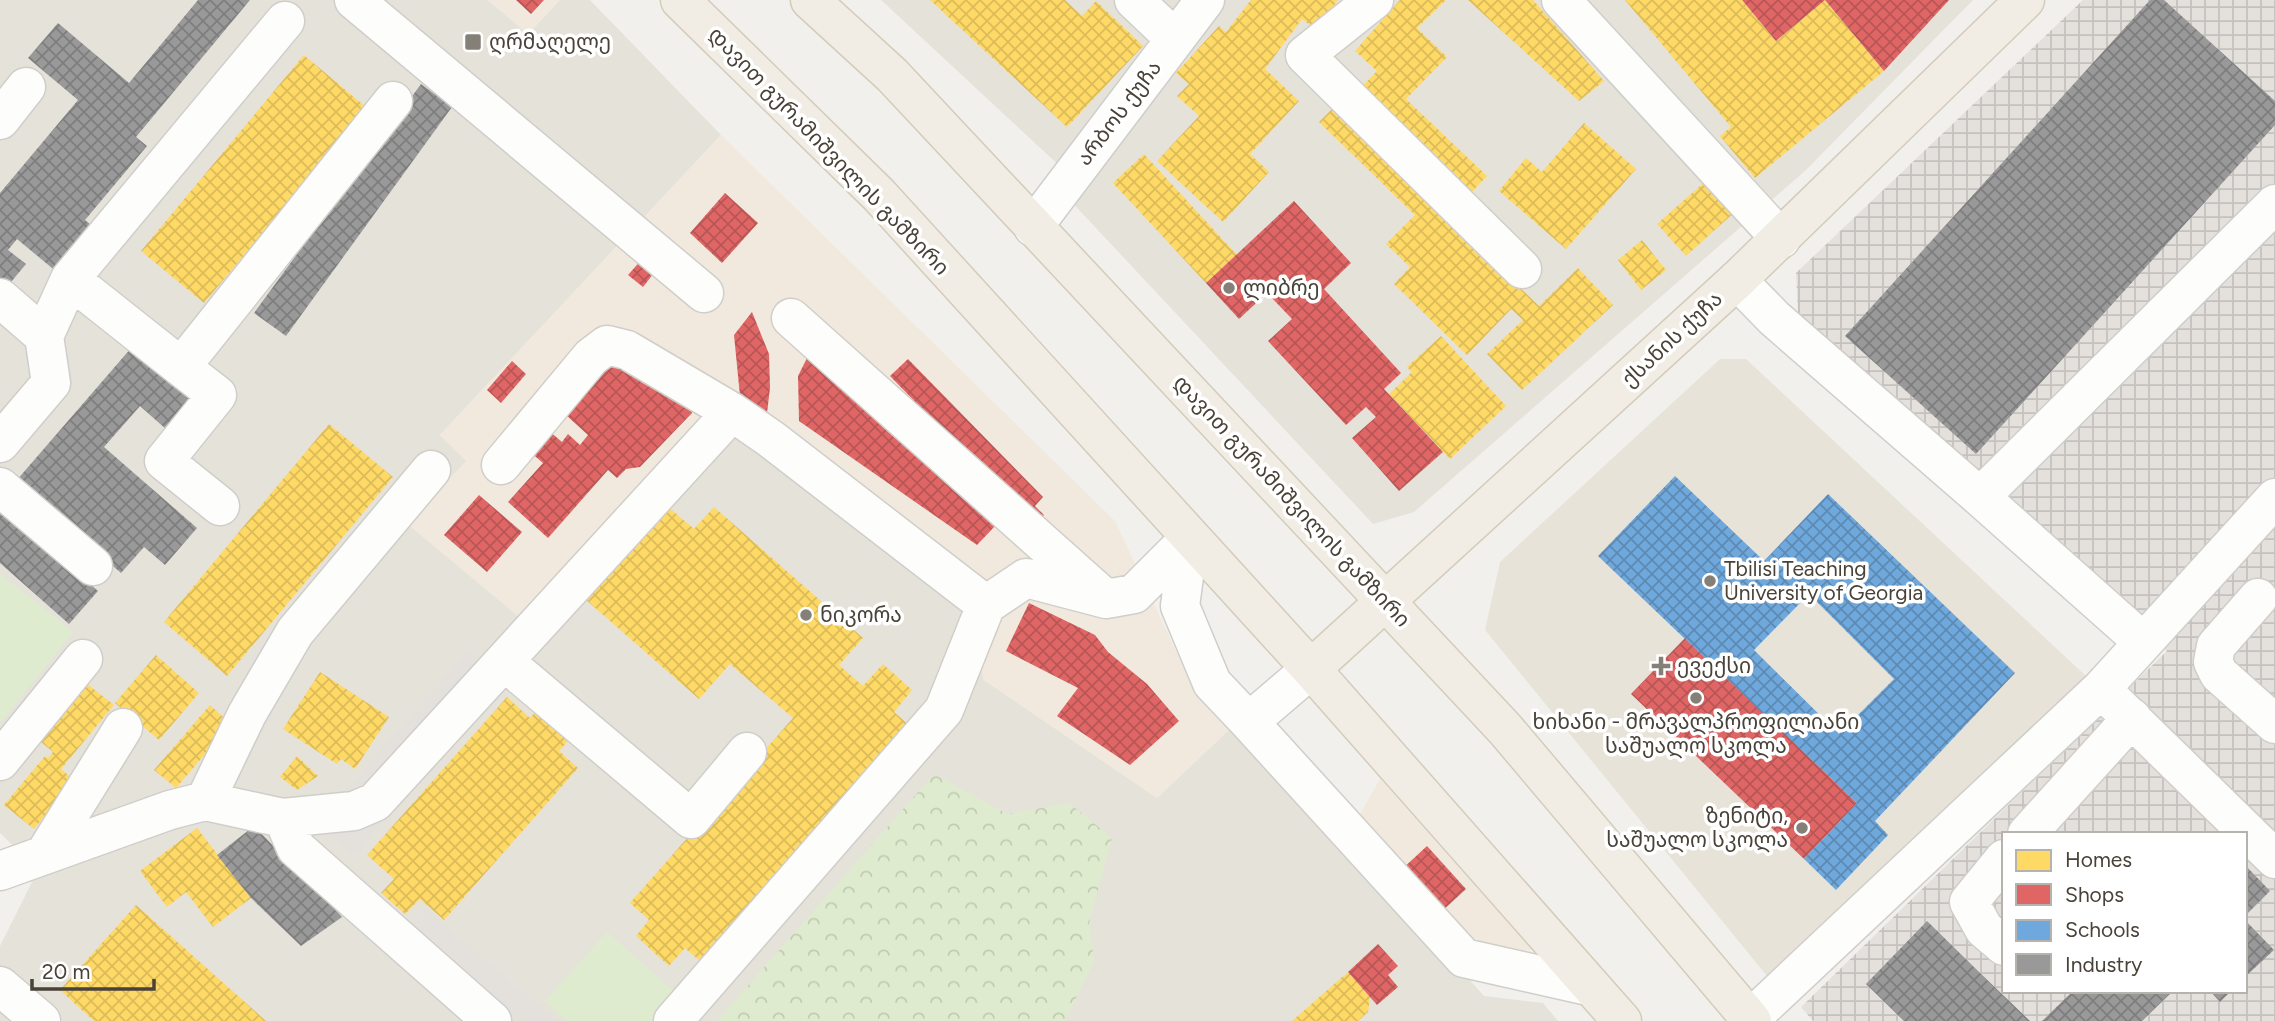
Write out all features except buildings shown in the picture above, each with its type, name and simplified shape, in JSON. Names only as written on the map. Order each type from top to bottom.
[{"type":"main road","name":"დავით გურამიშვილის გამზირი","points":[[680,0],[879,195],[1189,539],[1311,669],[1588,986],[1622,1021]]},
{"type":"main road","name":"დავით გურამიშვილის გამზირი","points":[[810,0],[892,75],[1387,600],[1505,729],[1751,1020]]},
{"type":"main road","name":"ქსანის ქუჩა","points":[[1311,669],[1737,280],[2025,0]]},
{"type":"street","points":[[354,0],[704,293]]},
{"type":"street","points":[[1134,0],[1175,39]]},
{"type":"street","name":"არბოს ქუჩა","points":[[1033,227],[1205,0]]},
{"type":"street","points":[[1374,0],[1305,55],[1522,269]]},
{"type":"street","points":[[1561,0],[1780,239]]},
{"type":"street","points":[[0,443],[51,383],[44,336],[70,279],[285,21]]},
{"type":"street","points":[[0,120],[26,87]]},
{"type":"street","points":[[181,367],[393,101]]},
{"type":"street","points":[[1979,497],[2275,204]]},
{"type":"street","points":[[70,279],[216,395],[164,461],[220,506]]},
{"type":"street","points":[[1737,280],[1774,318],[2142,641]]},
{"type":"street","points":[[0,298],[44,336]]},
{"type":"street","points":[[791,318],[1106,599]]},
{"type":"street","points":[[500,465],[591,358],[607,345],[627,350],[732,412],[986,605]]},
{"type":"street","points":[[0,871],[46,852],[205,801],[283,818],[354,811],[375,803],[732,412]]},
{"type":"street","points":[[205,801],[247,714],[295,632],[431,470]]},
{"type":"street","points":[[0,487],[93,566]]},
{"type":"street","points":[[1751,1020],[2101,689],[2275,498]]},
{"type":"street","points":[[673,1021],[944,710],[986,605],[1026,578],[1106,599],[1134,593],[1189,539]]},
{"type":"street","points":[[1189,539],[1180,606],[1212,683],[1464,958],[1588,986]]},
{"type":"street","points":[[2215,563],[2266,605],[2216,646],[2213,662],[2219,674],[2275,724]]},
{"type":"street","points":[[0,761],[83,659]]},
{"type":"street","points":[[505,662],[691,819],[747,752]]},
{"type":"street","points":[[1249,722],[1311,669]]},
{"type":"street","points":[[2101,689],[2132,718],[2216,823]]},
{"type":"street","points":[[2029,832],[2132,718]]},
{"type":"street","points":[[46,852],[123,728]]},
{"type":"street","points":[[283,818],[296,848],[492,1021]]},
{"type":"street","points":[[2247,842],[2275,859]]},
{"type":"street","points":[[2002,861],[1969,902],[1984,929],[2002,944]]},
{"type":"street","points":[[0,986],[41,1021]]},
{"type":"shaded area","points":[[0,0],[488,0],[528,34],[560,0],[590,0],[721,135],[440,435],[467,461],[406,523],[732,405],[958,576],[984,680],[1157,798],[1231,728],[1345,840],[1484,996],[1543,1003],[1558,1021],[0,1021],[0,946],[38,870],[0,833]]},
{"type":"shaded area","points":[[488,0],[560,0],[528,34]]},
{"type":"shaded area","points":[[881,0],[1191,0],[1064,170]]},
{"type":"shaded area","points":[[1215,0],[1973,0],[1805,171],[1414,512],[1373,524],[1066,196]]},
{"type":"shaded area","points":[[2083,0],[2275,0],[2275,1021],[1813,1021],[1801,1007],[2167,651],[1798,313],[1796,273]]},
{"type":"shaded area","points":[[721,135],[1115,521],[1183,666],[1231,728],[1157,798],[984,680],[958,576],[732,406],[519,617],[406,523],[466,461],[440,435]]},
{"type":"shaded area","points":[[1720,359],[1746,359],[2086,676],[1767,976],[1485,630],[1500,562]]},
{"type":"shaded area","points":[[467,651],[504,683],[354,856],[317,823]]},
{"type":"shaded area","points":[[1380,779],[1532,950],[1448,956],[1345,840]]},
{"type":"shaded area","points":[[424,908],[558,1021],[519,1021],[408,927]]},
{"type":"green space","points":[[0,574],[73,632],[0,723]]},
{"type":"green space","points":[[934,774],[1007,814],[1069,803],[1112,838],[1089,923],[1094,961],[1065,1021],[717,1021]]},
{"type":"green space","points":[[607,932],[678,995],[655,1021],[567,1021],[545,1001]]},
{"type":"place","name":"ღრმაღელე","points":[[473,42]]},
{"type":"place","name":"ლიბრე","points":[[1229,288]]},
{"type":"place","name":"Tbilisi Teaching University of Georgia","points":[[1710,581]]},
{"type":"place","name":"ნიკორა","points":[[806,615]]},
{"type":"place","name":"ევექსი","points":[[1661,666]]},
{"type":"place","name":"ხიხანი - მრავალპროფილიანი საშუალო სკოლა","points":[[1696,698]]},
{"type":"place","name":"ზენიტი, საშუალო სკოლა","points":[[1802,828]]}]
